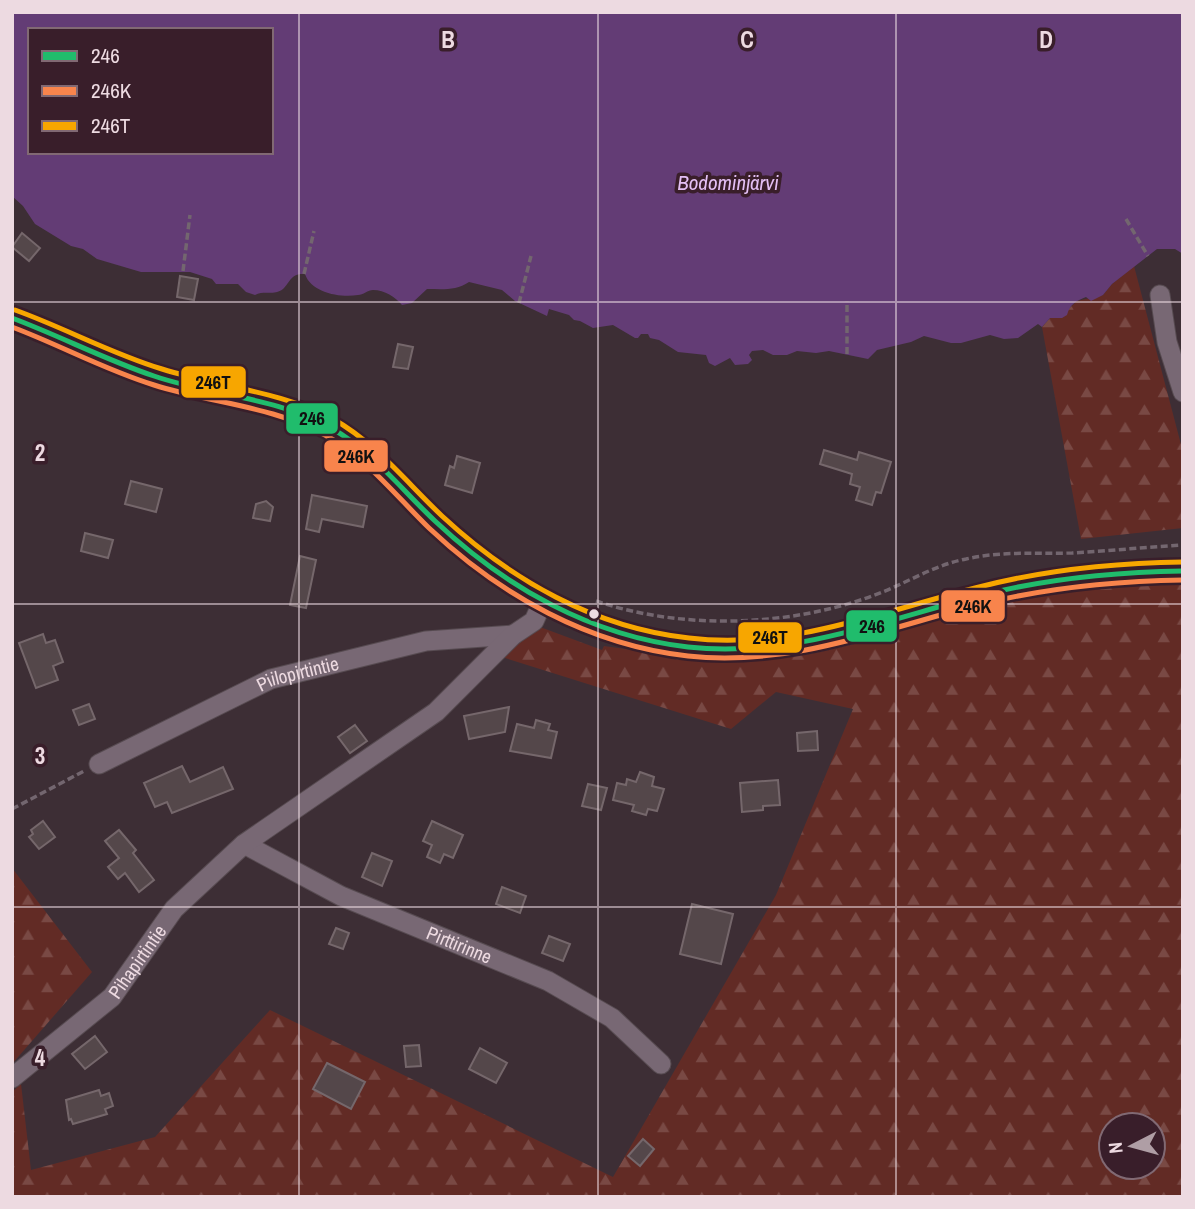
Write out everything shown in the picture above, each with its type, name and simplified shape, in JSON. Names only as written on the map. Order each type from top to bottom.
[{"type":"main road","points":[[12,318],[157,377],[300,414],[329,427],[377,460],[463,547],[496,573],[543,601],[597,625],[653,642],[724,649],[765,649],[837,637],[1014,588],[1120,573],[1183,571]]},
{"type":"street","points":[[1160,295],[1167,342],[1183,392]]},
{"type":"street","name":"Pihapirtintie","points":[[12,1078],[112,997],[174,909],[244,844],[436,712],[513,635],[534,621],[543,601]]},
{"type":"street","name":"Piilopirtintie","points":[[99,764],[271,679],[426,641],[513,635]]},
{"type":"street","name":"Pirttirinne","points":[[244,844],[341,897],[548,981],[612,1018],[662,1064]]},
{"type":"path","points":[[183,271],[190,215]]},
{"type":"path","points":[[1126,219],[1148,256]]},
{"type":"path","points":[[304,274],[314,232]]},
{"type":"path","points":[[519,303],[531,256]]},
{"type":"path","points":[[847,301],[847,354]]},
{"type":"path","points":[[589,598],[646,616],[731,621],[787,617],[813,613],[875,595],[933,569],[963,559],[1023,552],[1069,553],[1183,545]]},
{"type":"path","points":[[12,809],[99,764]]},
{"type":"green space","points":[[1134,266],[1183,452],[1183,528],[1081,539],[1042,327],[1050,318],[1061,316],[1077,301],[1103,295]]},
{"type":"green space","points":[[1183,579],[1183,1197],[12,1197],[12,1092],[21,1084],[31,1170],[155,1137],[270,1010],[613,1177],[776,895],[853,709],[776,692],[731,729],[502,657],[523,637],[540,627],[602,650],[604,646],[690,658],[1093,585]]},
{"type":"green space","points":[[12,868],[92,972],[12,1064]]},
{"type":"water","name":"Bodominjärvi","points":[[12,12],[1183,12],[1183,254],[1175,249],[1157,249],[1112,284],[1103,295],[1091,301],[1086,297],[1079,300],[1067,315],[1050,318],[1042,327],[1038,324],[1018,338],[1004,339],[990,335],[951,343],[924,336],[877,350],[868,359],[829,351],[797,351],[787,355],[773,355],[763,350],[752,351],[749,355],[752,360],[748,364],[735,365],[730,358],[715,366],[709,363],[706,355],[678,352],[659,340],[650,338],[648,334],[635,338],[613,325],[593,328],[569,315],[549,309],[547,316],[515,301],[502,290],[469,282],[454,288],[427,289],[412,303],[402,305],[377,290],[351,296],[327,293],[313,286],[305,274],[294,276],[280,291],[255,295],[246,292],[238,284],[216,284],[212,279],[190,272],[141,272],[97,259],[83,249],[71,246],[35,224],[23,206],[12,196]]},
{"type":"building","points":[[22,233],[40,248],[29,261],[12,247]]},
{"type":"building","points":[[180,276],[198,279],[194,300],[177,297]]},
{"type":"building","points":[[398,344],[413,347],[408,369],[393,367]]},
{"type":"building","points":[[824,450],[857,460],[859,452],[891,462],[881,493],[876,492],[872,505],[856,500],[860,487],[850,484],[852,474],[820,464]]},
{"type":"building","points":[[457,456],[480,463],[472,493],[445,485],[450,466],[454,468]]},
{"type":"building","points":[[131,481],[162,489],[156,512],[125,504]]},
{"type":"building","points":[[312,495],[367,506],[363,527],[322,519],[319,532],[306,529]]},
{"type":"building","points":[[266,501],[273,507],[270,521],[253,518],[256,504]]},
{"type":"building","points":[[85,533],[113,540],[108,558],[81,551]]},
{"type":"building","points":[[300,556],[316,560],[306,608],[290,605]]},
{"type":"building","points":[[43,634],[46,643],[55,640],[63,662],[53,666],[58,680],[36,688],[19,643]]},
{"type":"building","points":[[89,704],[95,719],[79,725],[73,710]]},
{"type":"building","points":[[509,707],[505,732],[469,739],[464,716]]},
{"type":"building","points":[[536,720],[550,724],[548,730],[557,732],[551,758],[510,751],[517,724],[534,728]]},
{"type":"building","points":[[355,725],[367,741],[350,753],[338,737]]},
{"type":"building","points":[[817,731],[818,750],[798,751],[797,733]]},
{"type":"building","points":[[182,766],[190,782],[223,767],[233,789],[172,813],[167,802],[155,807],[144,783]]},
{"type":"building","points":[[640,772],[654,777],[652,786],[664,789],[657,811],[648,809],[646,815],[632,811],[634,805],[613,800],[617,783],[626,785],[627,779],[636,782]]},
{"type":"building","points":[[778,780],[780,805],[742,812],[740,783]]},
{"type":"building","points":[[588,784],[607,788],[601,810],[582,806]]},
{"type":"building","points":[[43,821],[55,837],[39,849],[29,837],[33,834],[31,830]]},
{"type":"building","points":[[432,821],[463,835],[453,858],[444,854],[440,863],[427,857],[432,845],[423,841]]},
{"type":"building","points":[[119,830],[136,850],[133,853],[154,880],[139,892],[125,873],[118,879],[108,867],[119,858],[105,841]]},
{"type":"building","points":[[372,853],[392,861],[382,886],[362,877]]},
{"type":"building","points":[[502,887],[526,896],[520,913],[496,904]]},
{"type":"building","points":[[692,904],[733,914],[721,964],[680,954]]},
{"type":"building","points":[[336,928],[349,933],[343,949],[329,944]]},
{"type":"building","points":[[549,936],[570,944],[563,961],[542,953]]},
{"type":"building","points":[[95,1036],[107,1052],[85,1069],[72,1054]]},
{"type":"building","points":[[419,1045],[421,1066],[406,1067],[404,1046]]},
{"type":"building","points":[[480,1048],[507,1063],[496,1083],[469,1069]]},
{"type":"building","points":[[327,1063],[365,1082],[351,1109],[313,1089]]},
{"type":"building","points":[[99,1090],[101,1096],[109,1093],[113,1106],[105,1109],[107,1114],[73,1124],[71,1119],[69,1120],[66,1100]]},
{"type":"building","points":[[643,1139],[654,1149],[640,1166],[628,1156]]},
{"type":"transit line","name":"246T","points":[[15,310],[143,363],[292,402],[333,419],[377,452],[442,516],[496,561],[556,597],[588,612],[654,633],[689,638],[763,639],[869,618],[1026,576],[1104,566],[1183,562]]},
{"type":"transit line","name":"246","points":[[12,318],[154,376],[267,403],[331,428],[373,459],[462,545],[520,587],[584,620],[652,641],[725,649],[798,643],[1026,585],[1104,575],[1183,571]]},
{"type":"transit line","name":"246K","points":[[12,327],[136,379],[284,417],[325,435],[354,454],[456,552],[516,595],[581,628],[651,650],[688,656],[763,656],[836,644],[981,604],[1031,594],[1106,584],[1183,580]]}]
